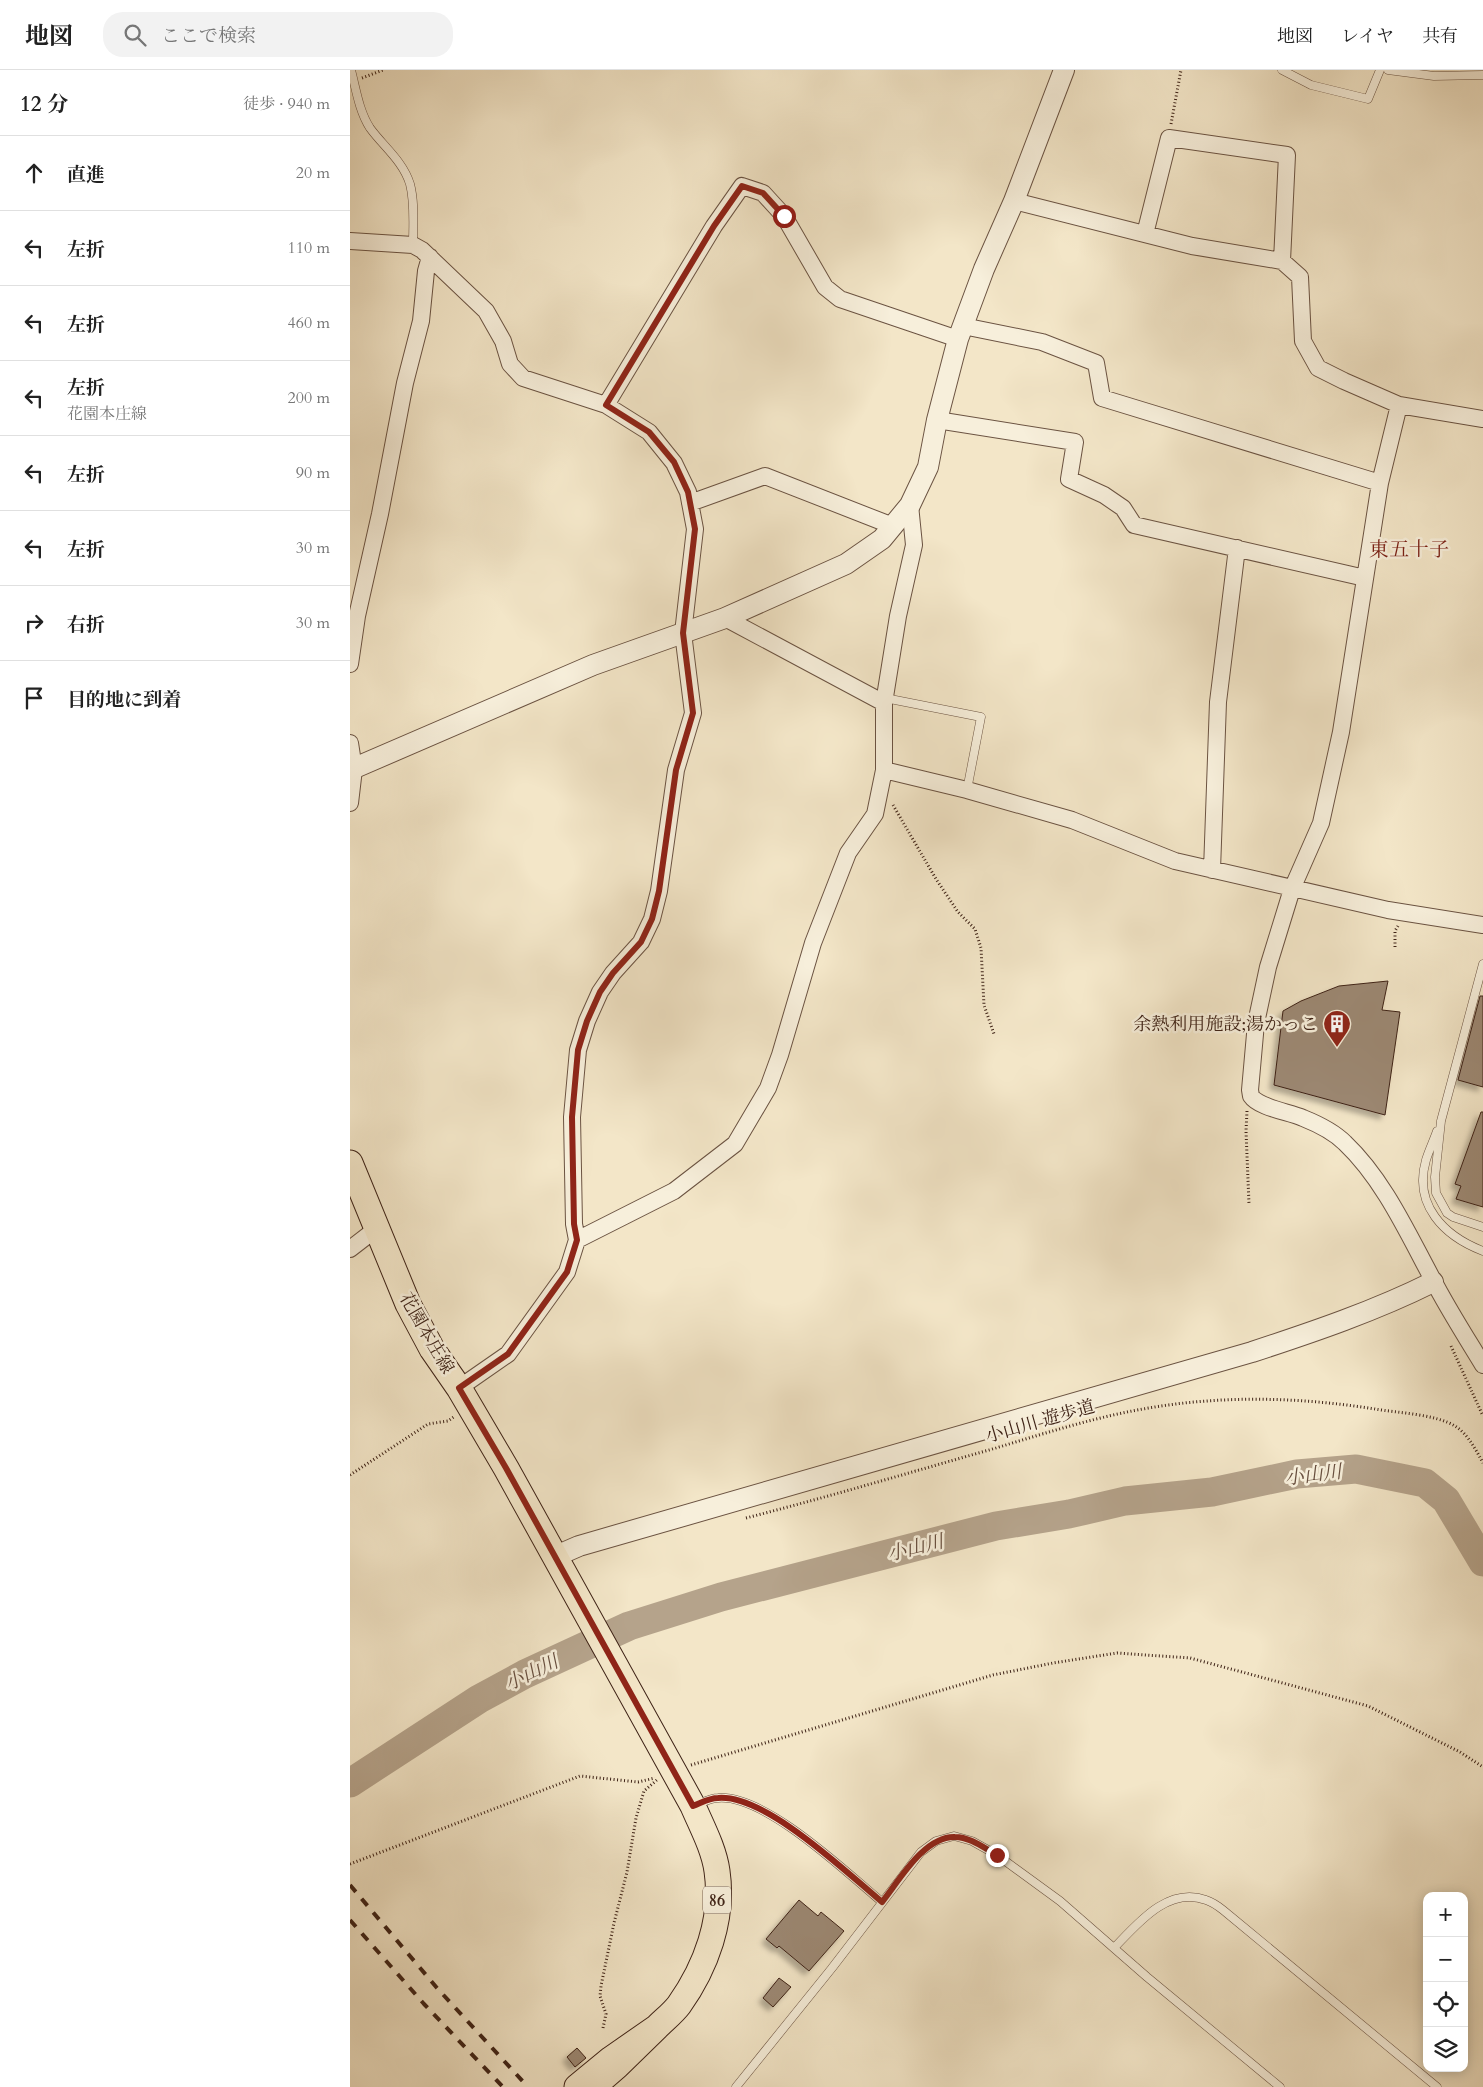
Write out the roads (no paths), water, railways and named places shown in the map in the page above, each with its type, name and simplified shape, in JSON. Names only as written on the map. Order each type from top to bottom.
[{"type":"main road","name":"花園本庄線","points":[[350,1162],[357,1199],[376,1229],[408,1304],[432,1350],[464,1396],[556,1556],[669,1770],[693,1806],[708,1841],[717,1871],[717,1902],[713,1938],[696,1977],[678,2006],[593,2087]]},
{"type":"main road","name":"花園本庄線","points":[[577,2087],[611,2059],[657,2027]]},
{"type":"street","points":[[352,769],[593,665],[725,618],[846,564],[882,539],[910,506],[928,467],[937,420],[960,333],[984,269],[1014,201],[1064,70]]},
{"type":"street","points":[[1145,234],[1169,138],[1287,155],[1282,261]]},
{"type":"street","points":[[606,405],[714,226],[742,186],[763,193],[784,216],[825,287],[840,299],[960,333],[1042,342],[1096,363],[1102,398],[1380,483]]},
{"type":"street","points":[[1014,201],[1192,246],[1282,261],[1300,277],[1303,341],[1318,368],[1399,405],[1483,419]]},
{"type":"street","points":[[350,241],[413,245],[430,257],[486,311],[504,341],[510,364],[523,378],[606,405],[649,432],[674,462],[688,492],[695,529],[683,633],[693,713],[676,770],[657,900],[652,919],[641,942],[613,973],[600,992],[587,1021],[578,1050],[572,1117],[574,1224],[577,1240],[567,1272],[508,1354],[464,1396]]},
{"type":"street","points":[[350,664],[357,616],[380,514],[405,383],[421,321],[426,271],[430,257]]},
{"type":"street","points":[[1399,405],[1380,483],[1347,702],[1320,823],[1292,888],[1268,967],[1258,1008],[1251,1096],[1257,1102],[1322,1126],[1345,1142],[1366,1166],[1397,1214],[1433,1282],[1483,1365]]},
{"type":"street","points":[[937,420],[1075,442],[1069,479],[1104,495],[1124,508],[1134,525],[1366,578]]},
{"type":"street","points":[[690,503],[765,476],[893,526]]},
{"type":"street","points":[[577,1240],[674,1191],[735,1144],[768,1088],[780,1055],[813,943],[848,854],[875,814],[883,777],[885,700],[898,616],[914,545],[910,506]]},
{"type":"street","points":[[1212,870],[1218,702],[1237,548]]},
{"type":"street","points":[[725,618],[885,700]]},
{"type":"street","points":[[350,743],[352,769],[350,803]]},
{"type":"street","points":[[883,777],[967,790],[1072,820],[1154,854],[1212,870],[1388,910],[1483,925]]},
{"type":"street","points":[[350,1249],[376,1229]]},
{"type":"street","points":[[556,1556],[579,1546],[1252,1352],[1325,1328],[1433,1282]]},
{"type":"lane","points":[[1282,70],[1311,85],[1368,99],[1380,70]]},
{"type":"lane","points":[[1388,70],[1434,76],[1483,75]]},
{"type":"lane","points":[[352,76],[358,100],[370,127],[397,159],[410,183],[413,210],[413,245]]},
{"type":"lane","points":[[885,700],[981,717],[967,790]]},
{"type":"lane","points":[[1483,964],[1441,1121],[1426,1161],[1424,1179],[1427,1204],[1442,1226],[1456,1238],[1483,1250]]},
{"type":"lane","points":[[1441,1121],[1436,1177],[1438,1199],[1447,1213],[1453,1217],[1483,1227]]},
{"type":"lane","points":[[693,1806],[720,1797],[768,1812],[800,1834],[882,1902]]},
{"type":"lane","points":[[736,2087],[922,1852],[936,1841],[954,1836],[972,1841],[997,1855],[1060,1902],[1280,2087]]},
{"type":"lane","points":[[1114,1948],[1147,1914],[1173,1899],[1192,1897],[1207,1900],[1223,1910],[1437,2087]]},
{"type":"waterway","name":"小山川","points":[[350,1783],[479,1699],[525,1674],[629,1626],[721,1597],[996,1526],[1069,1514],[1125,1501],[1212,1492],[1297,1474],[1356,1469],[1425,1483],[1446,1500],[1483,1562]]},
{"type":"railway","points":[[350,1885],[437,1988],[528,2087]]},
{"type":"railway","points":[[350,1920],[424,2004],[503,2087]]},
{"type":"place","name":"余熱利用施設;湯かっこ","points":[[1337,1048]]},
{"type":"district","name":"東五十子","points":[[1409,549]]}]
